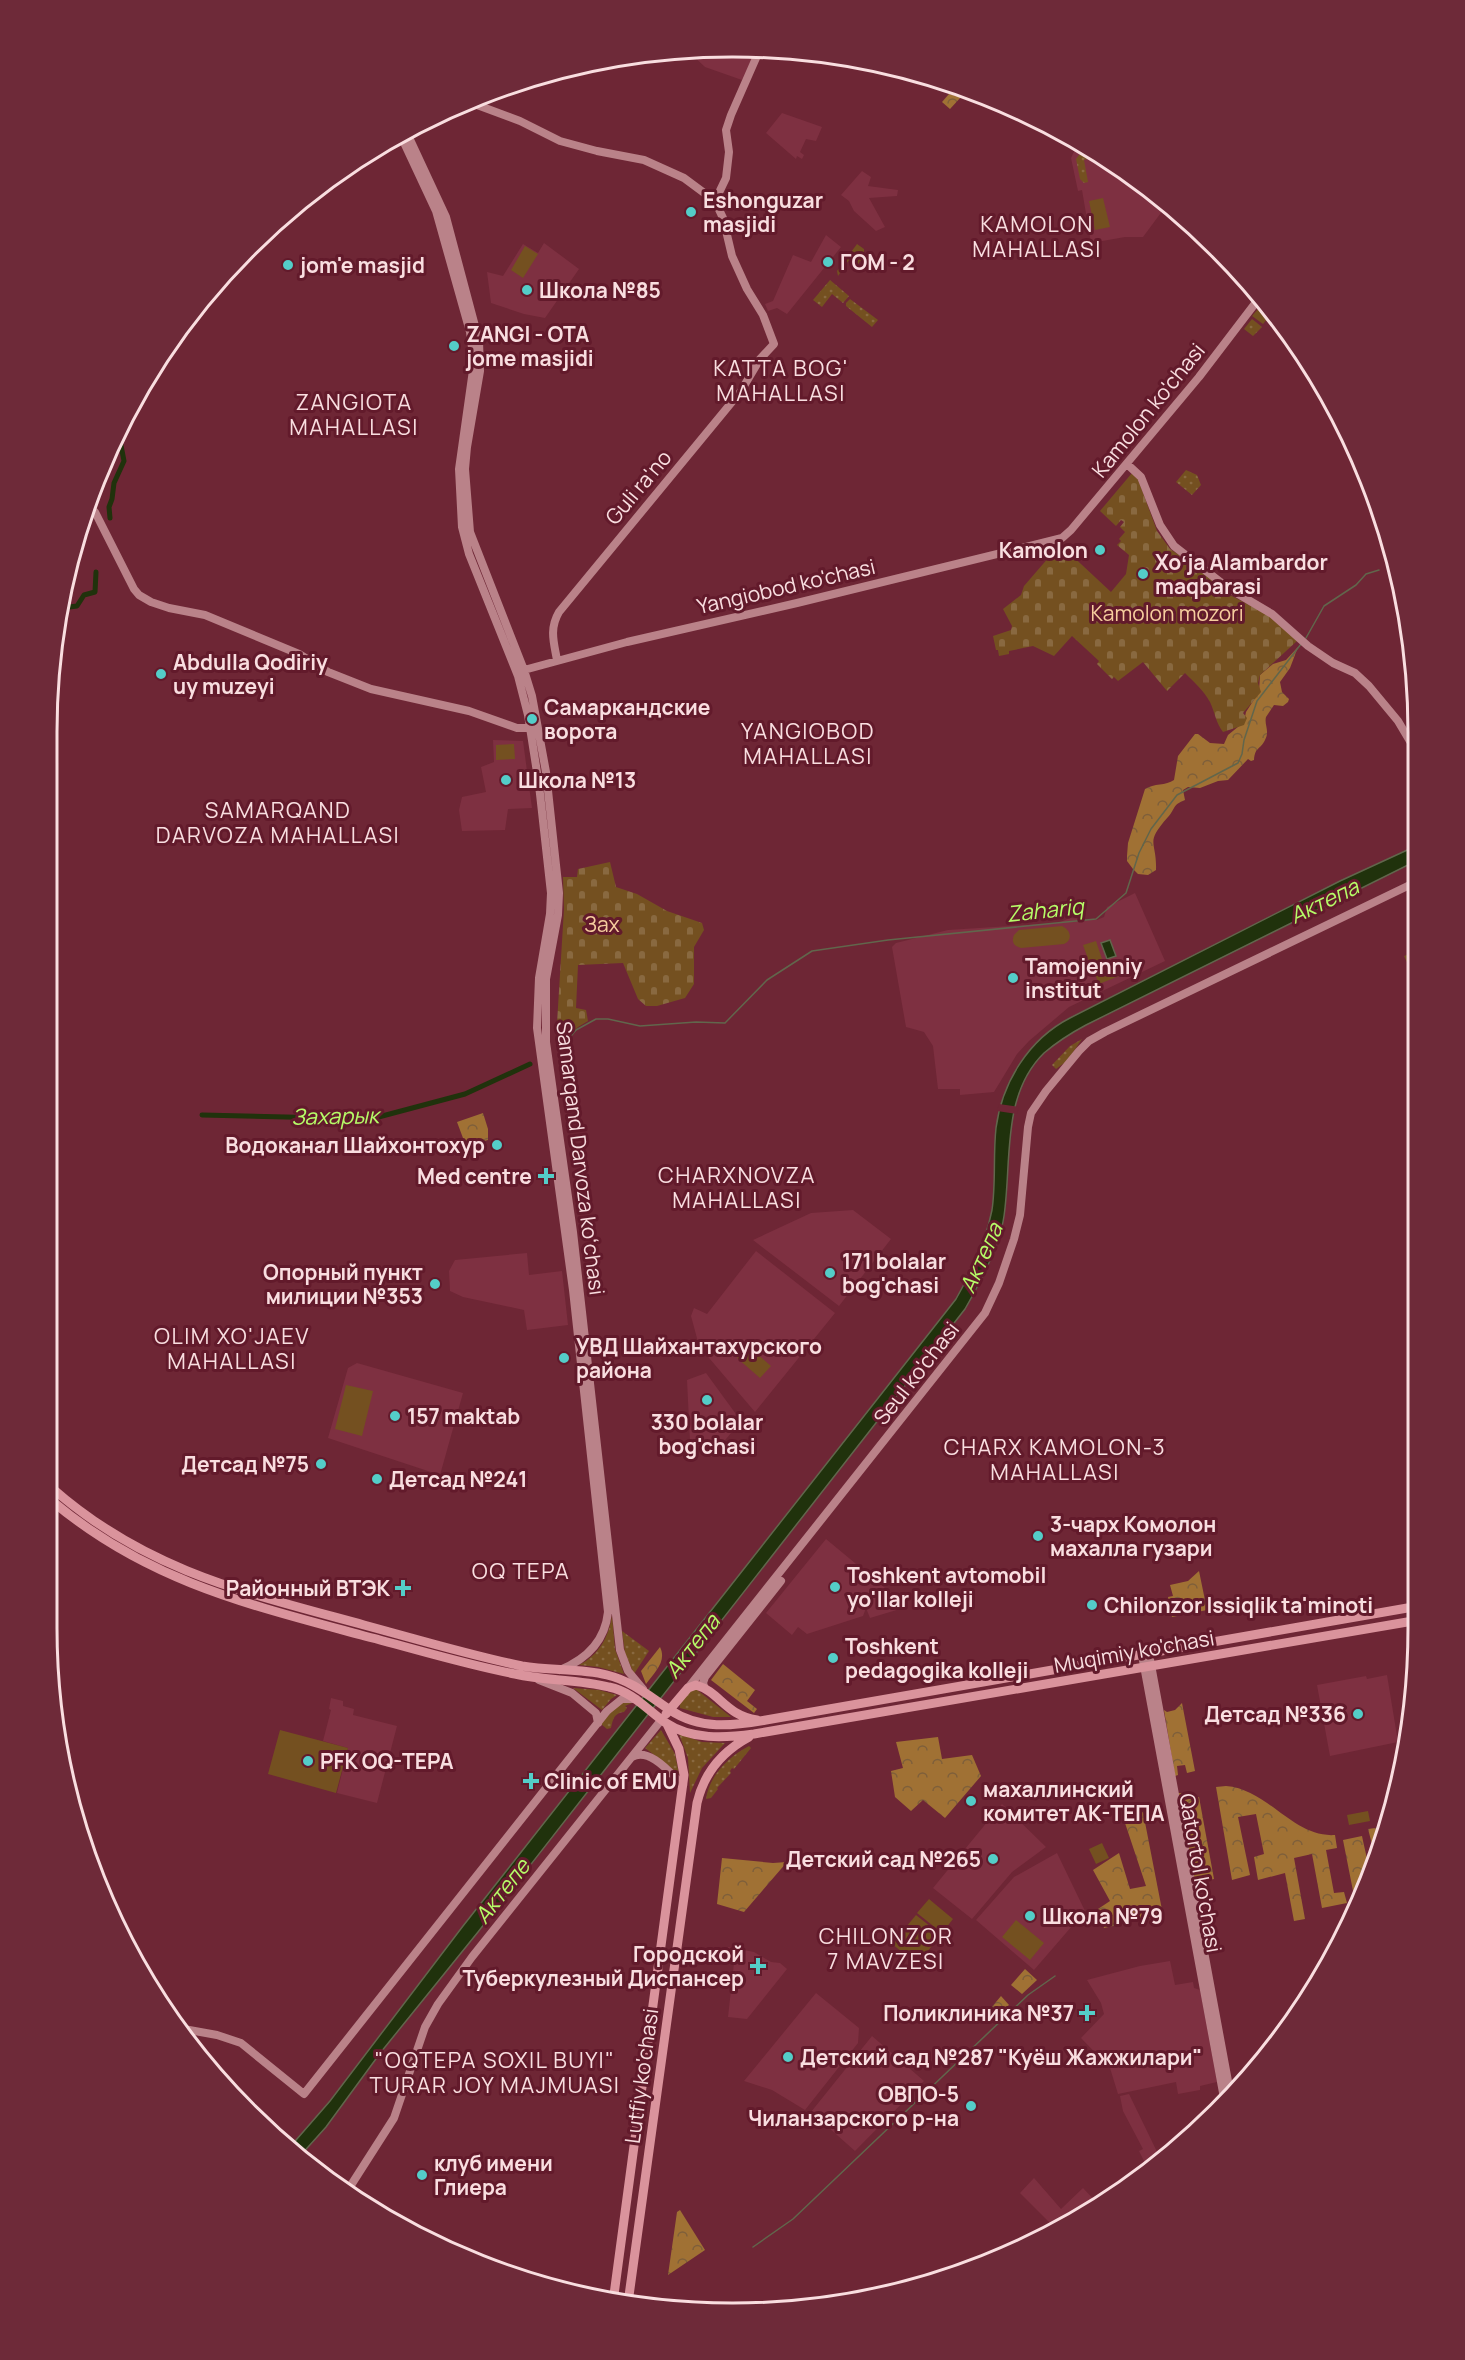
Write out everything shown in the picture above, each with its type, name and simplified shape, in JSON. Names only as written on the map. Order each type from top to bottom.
[{"type":"main road","points":[[480,106],[520,121],[560,141],[644,160],[684,178],[715,201],[726,178],[729,152],[726,130],[756,58]]},
{"type":"main road","name":"Samarqand Darvoza koʻchasi","points":[[410,139],[442,208],[473,353],[472,382],[459,469],[462,528],[469,554],[518,676],[534,728]]},
{"type":"main road","name":"Samarqand Darvoza koʻchasi","points":[[404,142],[449,240],[480,353],[480,371],[465,469],[470,532],[524,670],[534,728],[551,893],[537,999],[573,1290],[608,1609],[605,1629],[597,1645],[584,1657],[560,1670]]},
{"type":"main road","name":"Guli ra'no","points":[[557,660],[552,633],[553,623],[559,612],[741,391],[760,359],[774,344],[763,315],[747,289],[732,256],[723,218],[715,201]]},
{"type":"main road","name":"Kamolon ko'chasi","points":[[1058,539],[1071,530],[1127,464],[1199,377],[1254,304]]},
{"type":"main road","points":[[1127,464],[1141,477],[1160,525],[1174,546],[1228,588],[1272,614],[1308,646],[1334,663],[1352,671],[1369,686],[1398,721],[1408,738]]},
{"type":"main road","points":[[94,512],[134,589],[151,602],[205,615],[299,654],[328,672],[371,689],[469,711],[517,728],[534,728]]},
{"type":"main road","name":"Yangiobod ko'chasi","points":[[524,670],[557,660],[1058,539]]},
{"type":"main road","name":"Seul ko'chasi","points":[[705,1689],[703,1683],[705,1677],[975,1335],[993,1308],[1021,1232],[1035,1116],[1082,1054],[1094,1043],[1108,1035],[1408,886]]},
{"type":"main road","name":"Seul ko'chasi","points":[[664,1721],[669,1710],[985,1313],[999,1283],[1014,1239],[1021,1205],[1029,1119],[1037,1102],[1079,1051],[1097,1036],[1408,891]]},
{"type":"main road","name":"Samarqand Darvoza koʻchasi","points":[[544,1056],[573,1232],[620,1650],[628,1671],[645,1691]]},
{"type":"main road","points":[[57,1492],[94,1522],[144,1552],[220,1590]]},
{"type":"main road","points":[[57,1505],[88,1530],[139,1561],[220,1590],[392,1638]]},
{"type":"main road","points":[[139,1561],[144,1558],[144,1552]]},
{"type":"main road","name":"Muqimiy ko'chasi","points":[[392,1638],[431,1642],[520,1665],[610,1675],[645,1691],[669,1710],[693,1721],[712,1725],[732,1725],[1408,1608]]},
{"type":"main road","points":[[1365,1616],[1369,1622],[1368,1629]]},
{"type":"main road","name":"Muqimiy ko'chasi","points":[[392,1638],[429,1653],[528,1677],[610,1687],[638,1700],[664,1721],[688,1732],[712,1737],[754,1734],[1408,1622]]},
{"type":"main road","points":[[1243,1637],[1241,1644],[1245,1651]]},
{"type":"main road","points":[[429,1653],[431,1642]]},
{"type":"main road","name":"Qatortol ko'chasi","points":[[1146,1654],[1224,2090]]},
{"type":"main road","points":[[1046,1672],[1048,1684]]},
{"type":"main road","points":[[528,1677],[568,1691],[600,1714],[606,1713]]},
{"type":"main road","points":[[688,1688],[695,1685],[705,1689],[737,1714],[766,1720]]},
{"type":"main road","points":[[926,1692],[931,1698],[927,1705]]},
{"type":"main road","points":[[191,2030],[217,2035],[241,2043],[304,2094],[606,1713],[622,1699],[638,1700]]},
{"type":"main road","points":[[595,1711],[598,1723]]},
{"type":"main road","points":[[351,2185],[394,2118],[425,2027],[438,2004],[471,1957],[632,1757],[664,1721]]},
{"type":"main road","name":"Lutfiy ko'chasi","points":[[614,2292],[683,1785],[683,1761],[664,1721]]},
{"type":"main road","name":"Lutfiy ko'chasi","points":[[629,2295],[699,1793],[709,1772],[724,1755],[754,1734]]},
{"type":"main road","points":[[632,1757],[640,1754],[648,1755],[683,1785]]},
{"type":"main road","points":[[651,2020],[658,2027],[666,2023]]},
{"type":"main road","points":[[646,2062],[654,2056],[661,2062]]},
{"type":"main road","name":"Qatortol ko'chasi","points":[[1223,2078],[1227,2087]]},
{"type":"shaded area","points":[[753,57],[742,80],[705,67],[695,58]]},
{"type":"shaded area","points":[[782,113],[822,127],[816,141],[806,139],[800,152],[804,155],[802,159],[797,156],[796,159],[766,133]]},
{"type":"shaded area","points":[[1075,150],[1108,171],[1162,212],[1143,237],[1125,237],[1091,243],[1082,190],[1078,191],[1071,158]]},
{"type":"shaded area","points":[[862,171],[871,177],[868,186],[898,190],[897,196],[869,198],[885,227],[876,231],[854,211],[849,201],[841,195]]},
{"type":"shaded area","points":[[826,235],[841,247],[787,314],[777,308],[768,311],[765,304],[773,301],[793,255],[811,262]]},
{"type":"shaded area","name":"Школа №85","points":[[544,243],[579,269],[545,318],[491,303],[487,272],[503,276],[523,244],[538,253]]},
{"type":"shaded area","name":"Школа №13","points":[[493,740],[523,741],[532,808],[508,809],[505,830],[462,831],[459,810],[462,797],[486,792],[481,767],[494,762]]},
{"type":"shaded area","name":"Tamojenniy institut","points":[[1135,893],[1165,961],[1069,1007],[1017,1054],[994,1092],[960,1095],[960,1089],[938,1089],[933,1046],[924,1032],[906,1027],[892,947],[896,943],[948,930],[1058,923],[1070,918],[1097,920],[1104,917],[1107,907]]},
{"type":"shaded area","name":"171 bolalar bog'chasi","points":[[853,1210],[891,1239],[839,1306],[753,1240],[811,1213]]},
{"type":"shaded area","points":[[756,1251],[835,1313],[755,1412],[704,1352],[701,1353],[691,1316],[694,1308],[707,1314]]},
{"type":"shaded area","points":[[527,1253],[529,1275],[562,1271],[568,1325],[527,1330],[524,1310],[463,1297],[450,1291],[449,1271],[455,1260]]},
{"type":"shaded area","name":"157 maktab","points":[[357,1363],[463,1393],[440,1475],[328,1438],[348,1368]]},
{"type":"shaded area","name":"330 bolalar bog'chasi","points":[[706,1373],[741,1421],[711,1457],[690,1441],[687,1380]]},
{"type":"shaded area","name":"Toshkent avtomobil yo'llar kolleji","points":[[826,1539],[897,1598],[900,1609],[870,1618],[866,1608],[863,1616],[807,1634],[798,1627],[792,1635],[766,1613]]},
{"type":"shaded area","name":"Детсад №336","points":[[1387,1675],[1398,1742],[1330,1756],[1317,1685],[1366,1676],[1367,1679]]},
{"type":"shaded area","points":[[331,1698],[343,1701],[343,1706],[354,1709],[353,1715],[397,1726],[377,1803],[337,1793],[348,1748],[323,1741],[331,1710],[329,1709]]},
{"type":"shaded area","name":"Детский сад №265","points":[[1002,1804],[1046,1847],[1012,1872],[972,1919],[933,1888]]},
{"type":"shaded area","name":"Школа №79","points":[[1057,1853],[1085,1911],[1034,1970],[976,1920],[1014,1877]]},
{"type":"shaded area","points":[[728,1947],[754,1952],[771,1962],[780,1963],[787,1969],[747,2019],[728,2017],[734,1963],[725,1961]]},
{"type":"shaded area","points":[[1170,1961],[1175,1985],[1193,1982],[1194,1988],[1200,1990],[1217,2082],[1200,2086],[1200,2090],[1178,2094],[1176,2082],[1118,2094],[1110,2068],[1081,2038],[1104,2014],[1101,2003],[1087,1980],[1140,1966]]},
{"type":"shaded area","points":[[816,1993],[859,2028],[858,2043],[805,2110],[772,2090],[744,2081]]},
{"type":"shaded area","points":[[872,2036],[924,2081],[855,2151],[811,2112]]},
{"type":"shaded area","points":[[1129,2094],[1157,2152],[1145,2162],[1139,2151],[1143,2149],[1123,2111],[1120,2096]]},
{"type":"shaded area","points":[[1034,2178],[1061,2209],[1083,2188],[1093,2199],[1050,2223],[1020,2193]]},
{"type":"green space","points":[[949,94],[961,97],[950,109],[942,102]]},
{"type":"green space","points":[[1079,155],[1089,159],[1084,160],[1088,182],[1084,183],[1080,179],[1076,159]]},
{"type":"green space","points":[[1103,198],[1110,227],[1095,230],[1089,201]]},
{"type":"green space","points":[[857,244],[864,249],[864,262],[860,261],[857,266],[849,260],[838,276],[837,271]]},
{"type":"green space","points":[[525,246],[538,254],[523,278],[511,270]]},
{"type":"green space","points":[[830,280],[849,296],[843,303],[832,294],[822,307],[813,300]]},
{"type":"green space","points":[[850,299],[878,320],[872,327],[846,306]]},
{"type":"green space","points":[[1258,309],[1267,319],[1263,324],[1252,316]]},
{"type":"green space","points":[[1252,319],[1262,327],[1253,336],[1244,329]]},
{"type":"green space","points":[[1186,470],[1197,475],[1201,485],[1192,495],[1176,482]]},
{"type":"green space","name":"Kamolon mozori","points":[[1132,473],[1138,479],[1157,531],[1170,549],[1206,573],[1228,594],[1274,618],[1297,641],[1260,675],[1258,683],[1261,692],[1243,713],[1247,718],[1244,725],[1223,732],[1208,698],[1185,673],[1167,691],[1143,662],[1118,681],[1114,677],[1112,679],[1097,664],[1099,661],[1072,636],[1054,656],[1033,646],[1009,651],[1009,654],[999,656],[996,650],[993,636],[1011,630],[1012,626],[1003,609],[1021,595],[1024,586],[1056,549],[1063,554],[1066,550],[1111,592],[1126,574],[1129,555],[1117,545],[1125,532],[1120,527],[1124,522],[1121,520],[1116,526],[1100,511]]},
{"type":"green space","points":[[1298,647],[1290,668],[1280,682],[1282,692],[1289,699],[1288,702],[1283,706],[1274,705],[1266,717],[1266,737],[1254,760],[1248,759],[1228,780],[1200,788],[1188,787],[1183,790],[1185,800],[1176,805],[1156,832],[1153,842],[1156,870],[1148,875],[1138,874],[1127,861],[1128,843],[1145,789],[1174,780],[1178,756],[1195,734],[1210,743],[1224,744],[1228,735],[1244,722],[1246,712],[1259,692],[1260,675],[1273,664],[1286,660]]},
{"type":"green space","points":[[514,744],[515,759],[496,760],[496,745]]},
{"type":"green space","name":"Зах","points":[[610,862],[616,887],[637,894],[667,911],[702,923],[704,930],[694,947],[694,984],[685,998],[657,1006],[646,1006],[638,999],[623,963],[578,965],[576,1008],[586,1010],[588,1021],[565,1040],[556,1040],[564,909],[563,877],[577,877],[578,869]]},
{"type":"green space","points":[[1062,926],[1070,935],[1069,940],[1064,944],[1021,948],[1013,942],[1014,935],[1019,930]]},
{"type":"green space","points":[[1096,941],[1103,962],[1091,967],[1083,945]]},
{"type":"green space","points":[[1119,962],[1124,974],[1099,984],[1094,972]]},
{"type":"green space","points":[[1082,1039],[1067,1061],[1056,1069],[1052,1065],[1070,1046]]},
{"type":"green space","points":[[483,1113],[488,1129],[488,1140],[466,1146],[457,1122]]},
{"type":"green space","points":[[748,1346],[771,1366],[760,1378],[737,1358]]},
{"type":"green space","points":[[346,1385],[373,1391],[362,1436],[335,1429]]},
{"type":"green space","points":[[1199,1571],[1207,1610],[1172,1617],[1168,1597],[1173,1596],[1170,1585],[1188,1581]]},
{"type":"green space","points":[[612,1615],[615,1649],[624,1674],[579,1665],[597,1651],[606,1638]]},
{"type":"green space","points":[[622,1631],[649,1651],[634,1674],[625,1653]]},
{"type":"green space","points":[[660,1647],[661,1662],[646,1684],[641,1671]]},
{"type":"green space","points":[[723,1664],[755,1690],[747,1701],[757,1709],[754,1713],[711,1680]]},
{"type":"green space","points":[[573,1688],[599,1690],[617,1695],[602,1710]]},
{"type":"green space","points":[[696,1689],[731,1717],[713,1717],[680,1708],[680,1703],[691,1690]]},
{"type":"green space","points":[[619,1703],[632,1703],[625,1706],[627,1708],[624,1712],[616,1715],[611,1728],[607,1729],[601,1724]]},
{"type":"green space","points":[[1182,1703],[1195,1771],[1187,1773],[1185,1765],[1177,1766],[1178,1775],[1175,1776],[1164,1710],[1167,1712],[1175,1710]]},
{"type":"green space","name":"PFK OQ-TEPA","points":[[280,1730],[348,1748],[336,1793],[268,1774]]},
{"type":"green space","points":[[661,1730],[675,1754],[679,1774],[645,1748]]},
{"type":"green space","points":[[679,1734],[702,1742],[725,1743],[702,1768],[690,1793],[688,1758]]},
{"type":"green space","points":[[938,1737],[942,1759],[972,1755],[981,1776],[945,1818],[923,1800],[911,1811],[895,1797],[891,1771],[903,1768],[896,1742]]},
{"type":"green space","points":[[749,1746],[751,1748],[734,1769],[732,1768],[731,1773],[711,1798],[706,1799],[711,1782],[721,1768],[734,1755]]},
{"type":"green space","points":[[1226,1786],[1255,1795],[1306,1829],[1320,1834],[1335,1835],[1337,1848],[1326,1850],[1334,1893],[1344,1892],[1347,1903],[1322,1908],[1312,1854],[1294,1858],[1305,1919],[1294,1921],[1285,1873],[1258,1880],[1254,1857],[1264,1854],[1256,1814],[1238,1817],[1250,1875],[1232,1880],[1216,1787]]},
{"type":"green space","points":[[1177,1793],[1182,1793],[1184,1800],[1199,1797],[1214,1879],[1203,1881],[1202,1877],[1198,1878],[1200,1890],[1196,1891]]},
{"type":"green space","points":[[1368,1811],[1370,1821],[1349,1825],[1347,1815]]},
{"type":"green space","points":[[1143,1812],[1163,1915],[1104,1928],[1098,1909],[1110,1901],[1093,1870],[1119,1853],[1130,1889],[1146,1886],[1124,1820]]},
{"type":"green space","points":[[1377,1828],[1372,1844],[1372,1844],[1368,1829]]},
{"type":"green space","points":[[1362,1836],[1367,1859],[1353,1893],[1343,1840]]},
{"type":"green space","points":[[1102,1843],[1109,1858],[1096,1864],[1089,1849]]},
{"type":"green space","points":[[722,1858],[773,1863],[787,1862],[744,1912],[717,1904]]},
{"type":"green space","points":[[929,1899],[953,1919],[942,1933],[917,1913]]},
{"type":"green space","points":[[916,1915],[941,1935],[917,1964],[892,1944]]},
{"type":"green space","points":[[1016,1920],[1044,1943],[1030,1960],[1002,1937]]},
{"type":"green space","points":[[1025,1969],[1037,1980],[1022,1994],[1011,1985]]},
{"type":"green space","points":[[1001,1996],[1009,2005],[991,2019],[986,2014]]},
{"type":"green space","points":[[680,2210],[705,2250],[668,2275],[677,2212]]},
{"type":"water","name":"Актепа","points":[[1408,850],[1408,865],[1086,1025],[1044,1053],[1030,1070],[1021,1089],[1011,1130],[1002,1227],[989,1264],[965,1309],[478,1932],[381,2052],[326,2127],[305,2150],[295,2141],[330,2101],[463,1926],[956,1299],[978,1256],[992,1210],[996,1128],[1004,1094],[1030,1050],[1055,1027],[1070,1018],[1340,881]]},
{"type":"water","points":[[1110,940],[1116,956],[1107,959],[1101,943]]},
{"type":"pier","points":[[999,1104],[1019,1107],[1017,1114],[997,1111]]},
{"type":"waterway","points":[[110,518],[109,507],[114,483],[124,461],[121,446]]},
{"type":"waterway","name":"Zahariq","points":[[1306,638],[1324,606],[1356,585],[1366,574],[1379,570]]},
{"type":"waterway","points":[[69,607],[77,606],[84,595],[95,592],[96,572]]},
{"type":"waterway","name":"Zahariq","points":[[566,1042],[576,1030],[596,1019],[608,1019],[640,1026],[696,1022],[725,1023],[767,980],[812,951],[888,940],[1096,919],[1126,893],[1139,853],[1151,829],[1177,795],[1238,763],[1257,701],[1301,644]]},
{"type":"waterway","name":"Захарык","points":[[202,1115],[371,1119],[465,1094],[530,1064]]},
{"type":"waterway","points":[[753,2247],[793,2219],[1028,1995],[1055,1976]]},
{"type":"place","name":"Eshonguzar masjidi","points":[[691,212]]},
{"type":"place","name":"ГОМ - 2","points":[[828,262]]},
{"type":"place","name":"jom'e masjid","points":[[288,265]]},
{"type":"place","name":"Школа №85","points":[[527,290]]},
{"type":"place","name":"ZANGI - OTA jome masjidi","points":[[454,346]]},
{"type":"place","name":"Kamolon","points":[[1100,550]]},
{"type":"place","name":"Xoʻja Alambardor maqbarasi","points":[[1143,574]]},
{"type":"place","name":"Abdulla Qodiriy uy muzeyi","points":[[161,674]]},
{"type":"place","name":"Самаркандские ворота","points":[[532,719]]},
{"type":"place","name":"Школа №13","points":[[506,780]]},
{"type":"place","name":"Tamojenniy institut","points":[[1013,978]]},
{"type":"place","name":"Водоканал Шайхонтохур","points":[[497,1145]]},
{"type":"place","name":"Med centre","points":[[546,1176]]},
{"type":"place","name":"171 bolalar bog'chasi","points":[[830,1273]]},
{"type":"place","name":"Опорный пункт милиции №353","points":[[435,1284]]},
{"type":"place","name":"УВД Шайхантахурского района","points":[[564,1358]]},
{"type":"place","name":"330 bolalar bog'chasi","points":[[707,1400]]},
{"type":"place","name":"157 maktab","points":[[395,1416]]},
{"type":"place","name":"Детсад №75","points":[[321,1464]]},
{"type":"place","name":"Детсад №241","points":[[377,1479]]},
{"type":"place","name":"3-чарх Комолон махалла гузари","points":[[1038,1536]]},
{"type":"place","name":"Toshkent avtomobil yo'llar kolleji","points":[[835,1587]]},
{"type":"place","name":"Районный ВТЭК","points":[[403,1588]]},
{"type":"place","name":"Chilonzor Issiqlik ta'minoti","points":[[1092,1605]]},
{"type":"place","name":"Toshkent pedagogika kolleji","points":[[833,1658]]},
{"type":"place","name":"Детсад №336","points":[[1358,1714]]},
{"type":"place","name":"PFK OQ-TEPA","points":[[308,1761]]},
{"type":"place","name":"Clinic of EMU","points":[[531,1781]]},
{"type":"place","name":"махаллинский комитет АК-ТЕПА","points":[[971,1801]]},
{"type":"place","name":"Детский сад №265","points":[[993,1859]]},
{"type":"place","name":"Школа №79","points":[[1030,1916]]},
{"type":"place","name":"Городской Туберкулезный Диспансер","points":[[758,1966]]},
{"type":"place","name":"Поликлиника №37","points":[[1087,2013]]},
{"type":"place","name":"Детский сад №287 \"Куёш Жажжилари\"","points":[[788,2057]]},
{"type":"place","name":"ОВПО-5 Чиланзарского р-на","points":[[971,2106]]},
{"type":"place","name":"клуб имени Глиера","points":[[422,2175]]},
{"type":"district","name":"KAMOLON MAHALLASI","points":[[1037,236]]},
{"type":"district","name":"KATTA BOG' MAHALLASI","points":[[781,380]]},
{"type":"district","name":"ZANGIOTA MAHALLASI","points":[[354,414]]},
{"type":"district","name":"YANGIOBOD MAHALLASI","points":[[808,744]]},
{"type":"district","name":"SAMARQAND DARVOZA MAHALLASI","points":[[278,822]]},
{"type":"district","name":"CHARXNOVZA MAHALLASI","points":[[737,1188]]},
{"type":"district","name":"OLIM XO'JAEV MAHALLASI","points":[[232,1348]]},
{"type":"district","name":"CHARX KAMOLON-3 MAHALLASI","points":[[1055,1460]]},
{"type":"district","name":"OQ TEPA","points":[[521,1571]]},
{"type":"district","name":"CHILONZOR 7 MAVZESI","points":[[886,1949]]},
{"type":"district","name":"\"OQTEPA SOXIL BUYI\" TURAR JOY MAJMUASI","points":[[495,2072]]},
{"type":"water label","name":"Актепе","points":[[502,1891]]}]
